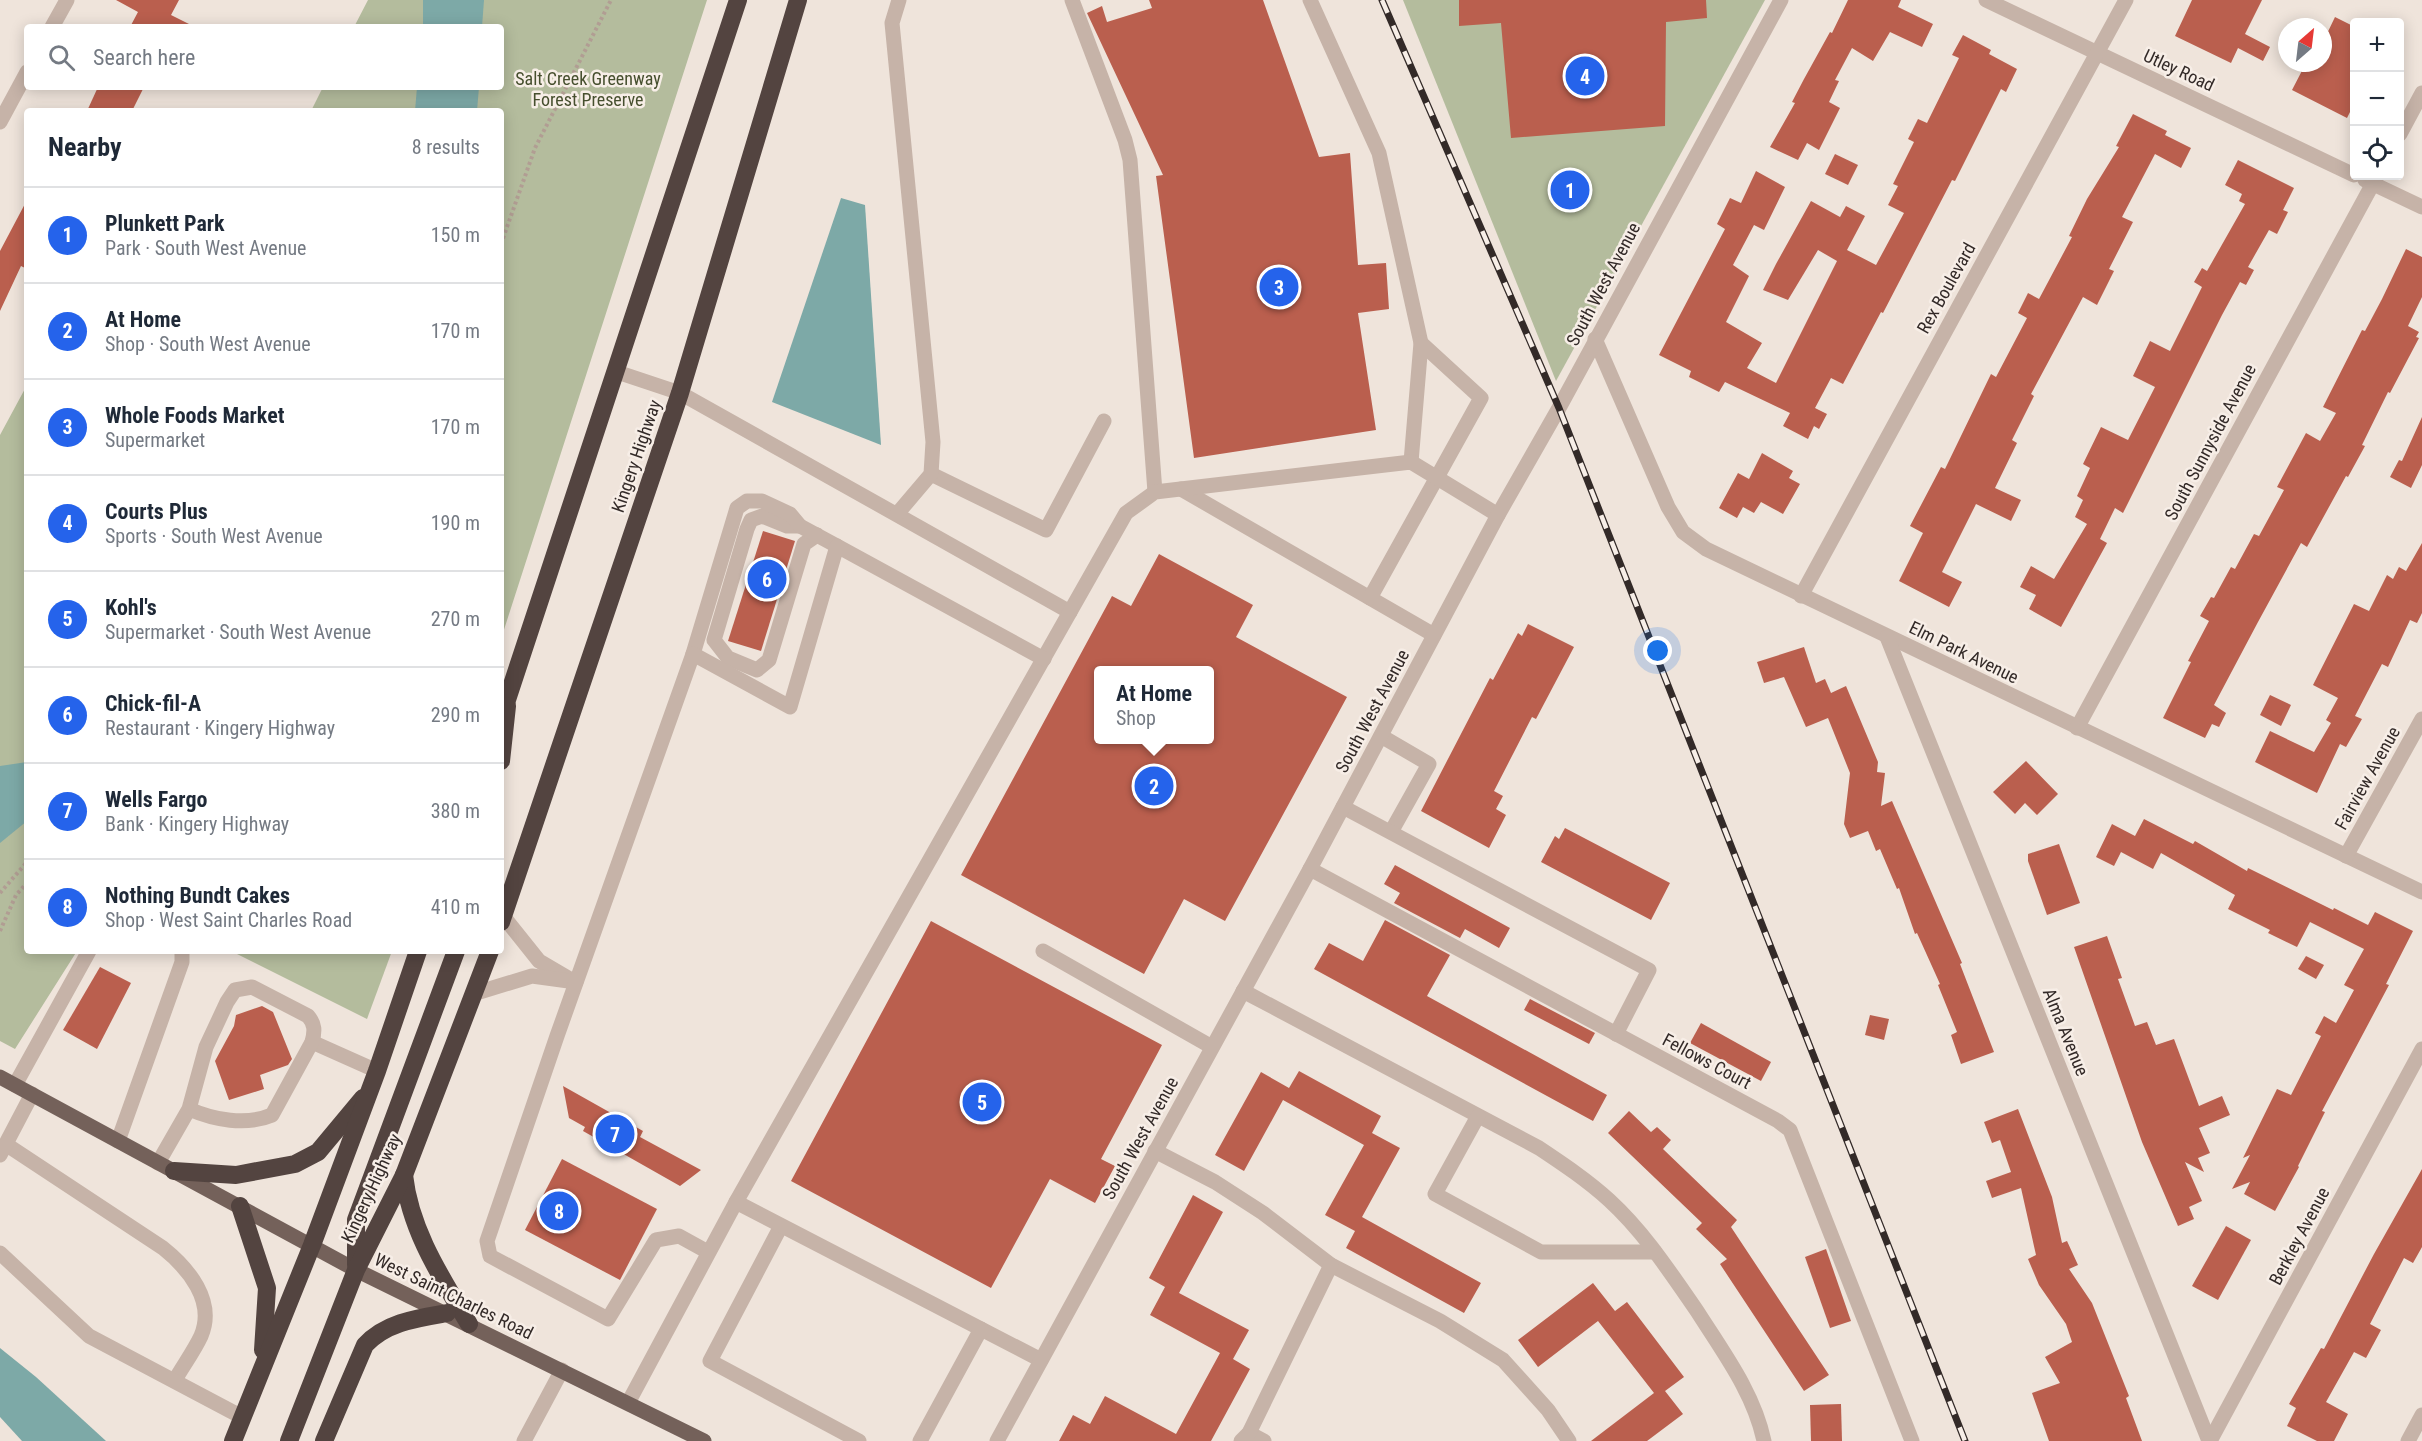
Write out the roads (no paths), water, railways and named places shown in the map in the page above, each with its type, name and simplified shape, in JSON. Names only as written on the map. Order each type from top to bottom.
[{"type":"highway","points":[[504,710],[738,0]]},
{"type":"highway","name":"Kingery Highway","points":[[504,913],[680,393],[798,0]]},
{"type":"highway","points":[[504,734],[508,699]]},
{"type":"highway","name":"Kingery Highway","points":[[233,1441],[312,1245],[374,1079],[417,954]]},
{"type":"highway","points":[[356,1269],[356,1220],[455,954]]},
{"type":"highway","name":"Kingery Highway","points":[[289,1441],[356,1269],[404,1175],[489,954]]},
{"type":"highway","points":[[166,1167],[236,1175],[295,1164],[318,1152],[374,1079]]},
{"type":"highway","points":[[404,1175],[407,1200],[425,1247],[469,1324]]},
{"type":"highway","points":[[240,1206],[267,1288],[268,1305],[262,1368]]},
{"type":"highway","points":[[324,1441],[365,1344],[374,1334],[414,1319],[447,1314]]},
{"type":"main road","name":"West Saint Charles Road","points":[[0,1077],[356,1269],[704,1441]]},
{"type":"street","points":[[54,24],[67,0]]},
{"type":"street","points":[[897,514],[931,474],[933,442],[892,23],[899,0]]},
{"type":"street","points":[[1310,0],[1379,153],[1421,343],[1411,462]]},
{"type":"street","name":"South West Avenue","points":[[997,1441],[1310,870],[1498,515],[1780,0]]},
{"type":"street","name":"Utley Road","points":[[1986,0],[2350,173]]},
{"type":"street","name":"Rex Boulevard","points":[[1801,596],[2126,0]]},
{"type":"street","points":[[1078,2],[1130,160],[1155,492]]},
{"type":"street","points":[[0,122],[24,78]]},
{"type":"street","points":[[2404,127],[2422,93]]},
{"type":"street","name":"South Sunnyside Avenue","points":[[2077,728],[2373,180]]},
{"type":"street","name":"Utley Road","points":[[2376,180],[2422,207]]},
{"type":"street","name":"Elm Park Avenue","points":[[1596,339],[1668,507],[1683,532],[1706,549],[2422,892]]},
{"type":"street","points":[[1370,598],[1481,398],[1421,343]]},
{"type":"street","points":[[617,372],[680,393],[1070,612]]},
{"type":"street","points":[[931,474],[1046,530],[1104,420]]},
{"type":"street","points":[[628,1403],[708,1252],[1126,513],[1155,492],[1411,462],[1498,515]]},
{"type":"street","points":[[1181,489],[1434,635]]},
{"type":"street","points":[[708,1252],[679,1236],[656,1240],[608,1319],[490,1256],[487,1241],[693,654],[737,508],[747,501],[762,501],[790,514],[800,526],[1044,659]]},
{"type":"street","points":[[800,526],[787,526],[762,516],[752,520],[714,640],[728,658],[757,670],[769,660],[804,544],[817,535]]},
{"type":"street","points":[[693,654],[790,707],[837,546]]},
{"type":"street","name":"Alma Avenue","points":[[1887,637],[2210,1441]]},
{"type":"street","name":"Fairview Avenue","points":[[2346,856],[2422,719]]},
{"type":"street","points":[[1381,736],[1429,764],[1391,832]]},
{"type":"street","points":[[1343,807],[1648,970],[1616,1034]]},
{"type":"street","name":"Fellows Court","points":[[1310,870],[1778,1121],[1790,1130],[1912,1441]]},
{"type":"street","points":[[504,921],[539,961],[576,982]]},
{"type":"street","points":[[1043,951],[1212,1047]]},
{"type":"street","points":[[15,1085],[87,954]]},
{"type":"street","points":[[118,1142],[182,962],[182,954]]},
{"type":"street","points":[[473,994],[532,976],[576,982]]},
{"type":"street","points":[[166,1167],[189,1109],[206,1047],[235,990],[252,987],[308,1016],[314,1028],[312,1042],[272,1115],[260,1118],[220,1120],[189,1109]]},
{"type":"street","points":[[1243,991],[1539,1148],[1577,1173],[1616,1206],[1655,1252],[1732,1364],[1760,1425],[1764,1441]]},
{"type":"street","points":[[312,1042],[374,1079]]},
{"type":"street","name":"Berkley Avenue","points":[[2210,1441],[2422,1049]]},
{"type":"street","points":[[32,1095],[3,1150],[163,1248],[184,1265],[202,1297],[206,1314],[201,1335],[175,1380]]},
{"type":"street","points":[[1478,1116],[1435,1194],[1541,1252],[1655,1252]]},
{"type":"street","points":[[1155,1151],[1215,1182],[1253,1206],[1331,1265],[1440,1321],[1503,1360],[1548,1410],[1569,1441]]},
{"type":"street","points":[[736,1202],[1041,1360]]},
{"type":"street","points":[[781,1226],[710,1361],[859,1441]]},
{"type":"street","points":[[0,1253],[89,1336],[242,1417]]},
{"type":"street","points":[[1264,1441],[1245,1437],[1331,1265]]},
{"type":"street","points":[[920,1441],[981,1329]]},
{"type":"street","points":[[525,1441],[562,1370]]},
{"type":"street","points":[[2408,1441],[2422,1415]]},
{"type":"water","points":[[423,0],[484,0],[482,24],[423,24]]},
{"type":"water","points":[[417,90],[479,90],[477,108],[415,108]]},
{"type":"water","points":[[841,198],[865,205],[881,445],[772,402]]},
{"type":"water","points":[[24,762],[24,823],[0,843],[0,766]]},
{"type":"water","points":[[0,1348],[36,1377],[106,1441],[22,1441],[0,1417]]},
{"type":"railway","points":[[1382,0],[1559,408],[1965,1441]]},
{"type":"place","name":"Courts Plus","points":[[1585,76]]},
{"type":"place","name":"Plunkett Park","points":[[1570,190]]},
{"type":"place","name":"Whole Foods Market","points":[[1279,287]]},
{"type":"place","name":"Chick-fil-A","points":[[767,579]]},
{"type":"place","name":"At Home","points":[[1154,786]]},
{"type":"place","name":"Kohl's","points":[[982,1102]]},
{"type":"place","name":"Wells Fargo","points":[[615,1134]]},
{"type":"place","name":"Nothing Bundt Cakes","points":[[559,1211]]},
{"type":"park label","name":"Salt Creek Greenway Forest Preserve","points":[[588,88]]}]
